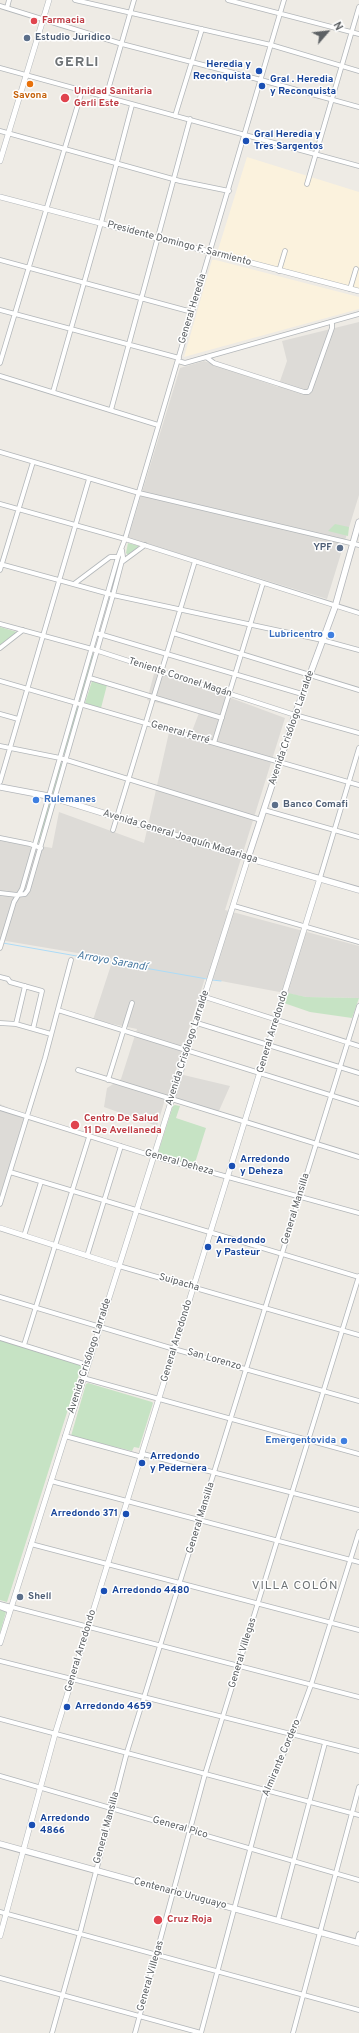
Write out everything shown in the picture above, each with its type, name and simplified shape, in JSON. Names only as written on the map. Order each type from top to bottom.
[{"type":"main road","name":"Avenida Crisólogo Larralde","points":[[248,858],[302,694],[335,607],[356,544],[359,522]]},
{"type":"main road","name":"Avenida General Joaquín Madariaga","points":[[0,787],[56,798],[248,858],[359,890]]},
{"type":"main road","name":"Centenario Uruguayo","points":[[0,1844],[358,1943]]},
{"type":"street","points":[[7,8],[9,0]]},
{"type":"street","points":[[0,161],[49,0]]},
{"type":"street","points":[[75,0],[271,45],[359,71]]},
{"type":"street","points":[[106,97],[134,0]]},
{"type":"street","points":[[228,0],[280,12],[359,34]]},
{"type":"street","name":"General Heredia","points":[[0,948],[17,896],[22,889],[107,594],[118,557],[122,550],[158,425],[246,134],[284,0]]},
{"type":"street","points":[[0,6],[122,44],[359,107]]},
{"type":"street","points":[[307,184],[359,7]]},
{"type":"street","points":[[175,116],[202,29]]},
{"type":"street","points":[[0,68],[359,166]]},
{"type":"street","points":[[0,363],[82,91]]},
{"type":"street","points":[[53,392],[72,330],[132,105]]},
{"type":"street","points":[[111,410],[190,119]]},
{"type":"street","points":[[0,131],[174,179],[229,191]]},
{"type":"street","name":"Presidente Domingo F. Sarmiento","points":[[0,197],[359,291]]},
{"type":"street","points":[[279,271],[285,251]]},
{"type":"street","points":[[0,260],[192,312]]},
{"type":"street","points":[[350,289],[356,269]]},
{"type":"street","points":[[0,310],[130,344],[178,359],[185,363],[359,314]]},
{"type":"street","points":[[206,357],[214,363],[308,392],[330,334],[332,322]]},
{"type":"street","points":[[0,376],[158,425]]},
{"type":"street","points":[[0,452],[139,493],[356,544]]},
{"type":"street","points":[[0,570],[33,462]]},
{"type":"street","points":[[0,782],[89,479]]},
{"type":"street","points":[[0,504],[145,545],[335,607],[359,613]]},
{"type":"street","points":[[122,562],[145,545]]},
{"type":"street","name":"General Heredia","points":[[17,896],[25,894],[28,890],[56,798],[122,562],[122,550]]},
{"type":"street","points":[[74,584],[110,557],[118,557]]},
{"type":"street","points":[[113,830],[195,561]]},
{"type":"street","points":[[1,564],[107,594],[322,640],[359,650]]},
{"type":"street","points":[[214,743],[264,583]]},
{"type":"street","name":"Teniente Coronel Magán","points":[[0,624],[92,649],[295,715],[359,733]]},
{"type":"street","points":[[0,648],[23,630]]},
{"type":"street","points":[[96,632],[302,694]]},
{"type":"street","points":[[173,633],[359,690]]},
{"type":"street","points":[[90,678],[222,718]]},
{"type":"street","name":"General Ferré","points":[[0,681],[359,785]]},
{"type":"street","points":[[0,714],[18,719]]},
{"type":"street","points":[[0,746],[60,758],[261,820]]},
{"type":"street","name":"General Arredondo","points":[[0,1936],[55,1734],[160,1399],[174,1349],[277,1019],[359,748]]},
{"type":"street","points":[[264,810],[359,837]]},
{"type":"street","points":[[0,838],[34,845],[40,848]]},
{"type":"street","name":"Avenida Crisólogo Larralde","points":[[0,1643],[248,858]]},
{"type":"street","points":[[0,893],[17,896]]},
{"type":"street","points":[[234,906],[359,942]]},
{"type":"street","points":[[0,1204],[58,1010],[71,960]]},
{"type":"street","points":[[0,977],[8,979],[10,982],[42,990],[33,1029]]},
{"type":"street","points":[[16,1024],[25,986]]},
{"type":"street","points":[[205,997],[359,1046]]},
{"type":"street","points":[[108,1080],[132,1003]]},
{"type":"street","name":"General Mansilla","points":[[52,2033],[80,1933],[127,1752],[247,1370],[299,1196],[358,1014],[359,1006]]},
{"type":"street","points":[[58,1010],[359,1104]]},
{"type":"street","points":[[0,1023],[16,1024],[51,1034]]},
{"type":"street","points":[[197,1023],[359,1073]]},
{"type":"street","points":[[78,1070],[359,1157]]},
{"type":"street","name":"General Deheza","points":[[0,1108],[153,1156],[359,1212]]},
{"type":"street","points":[[24,1345],[89,1137]]},
{"type":"street","points":[[87,1256],[121,1146]]},
{"type":"street","points":[[10,1172],[359,1277]]},
{"type":"street","points":[[24,1236],[41,1182]]},
{"type":"street","name":"Suipacha","points":[[0,1228],[119,1266],[194,1286],[359,1335]]},
{"type":"street","name":"General Villegas","points":[[135,2033],[205,1774],[359,1277]]},
{"type":"street","name":"San Lorenzo","points":[[0,1297],[174,1349],[359,1401]]},
{"type":"street","points":[[0,1338],[87,1365]]},
{"type":"street","points":[[83,1378],[359,1454]]},
{"type":"street","points":[[65,1436],[359,1510]]},
{"type":"street","points":[[51,1481],[359,1562]]},
{"type":"street","name":"Almirante Cordero","points":[[201,2033],[266,1790],[293,1734],[311,1685],[359,1532]]},
{"type":"street","points":[[31,1544],[359,1630]]},
{"type":"street","points":[[0,1604],[10,1609]]},
{"type":"street","points":[[0,1607],[89,1627],[359,1697]]},
{"type":"street","points":[[0,1662],[359,1751]]},
{"type":"street","points":[[0,1719],[359,1815]]},
{"type":"street","points":[[278,1920],[325,1743]]},
{"type":"street","name":"General Pico","points":[[0,1776],[359,1880]]},
{"type":"street","points":[[292,2033],[359,1787]]},
{"type":"street","points":[[0,1912],[359,2010]]},
{"type":"street","points":[[358,1943],[359,1934]]},
{"type":"street","points":[[0,1978],[201,2033]]},
{"type":"shaded area","points":[[247,157],[359,192],[359,292],[217,253]]},
{"type":"shaded area","points":[[212,260],[359,297],[359,309],[184,357]]},
{"type":"shaded area","points":[[359,322],[359,495],[327,599],[128,538],[180,368],[204,361],[278,387],[287,361],[282,341]]},
{"type":"shaded area","points":[[155,670],[285,718],[225,910],[359,946],[359,998],[306,997],[205,978],[175,1073],[230,1086],[218,1113],[166,1096],[157,1126],[104,1107],[107,1088],[121,1079],[137,1029],[93,1020],[113,959],[0,940],[0,839],[52,848],[59,812],[144,843],[170,728],[191,734],[199,713],[147,700]]},
{"type":"shaded area","points":[[0,1104],[25,1115],[0,1198]]},
{"type":"green space","points":[[335,524],[349,527],[348,536],[328,531]]},
{"type":"green space","points":[[128,543],[139,546],[128,555],[126,553]]},
{"type":"green space","points":[[0,627],[17,632],[0,645]]},
{"type":"green space","points":[[91,656],[94,656],[80,700],[78,699]]},
{"type":"green space","points":[[92,681],[107,685],[101,708],[85,703]]},
{"type":"green space","points":[[76,708],[79,708],[64,755],[63,753]]},
{"type":"green space","points":[[62,763],[54,795],[52,795],[60,764]]},
{"type":"green space","points":[[49,801],[52,802],[38,844],[37,842]]},
{"type":"green space","points":[[288,993],[306,997],[359,998],[352,1018],[310,1012],[284,1003]]},
{"type":"green space","points":[[173,1106],[180,1106],[176,1118],[206,1128],[194,1166],[161,1157],[158,1153]]},
{"type":"green space","points":[[0,1339],[82,1365],[7,1602],[0,1600]]},
{"type":"green space","points":[[88,1383],[153,1403],[139,1448],[134,1447],[132,1451],[71,1436],[86,1384]]},
{"type":"green space","points":[[0,1609],[6,1612],[0,1633]]},
{"type":"waterway","name":"Arroyo Sarandí","points":[[3,943],[207,979]]},
{"type":"waterway","name":"Arroyo Sarandí","points":[[212,980],[221,981]]},
{"type":"place","name":"Farmacia","points":[[34,21]]},
{"type":"place","name":"Estudio Juridico","points":[[27,38]]},
{"type":"place","name":"Heredia y Reconquista","points":[[259,71]]},
{"type":"place","name":"Savona","points":[[30,84]]},
{"type":"place","name":"Gral . Heredia y Reconquista","points":[[262,86]]},
{"type":"place","name":"Unidad Sanitaria Gerli Este","points":[[65,98]]},
{"type":"place","name":"Gral Heredia y Tres Sargentos","points":[[246,141]]},
{"type":"place","name":"YPF","points":[[340,548]]},
{"type":"place","name":"Lubricentro","points":[[331,635]]},
{"type":"place","name":"Rulemanes","points":[[36,800]]},
{"type":"place","name":"Banco Comafi","points":[[275,805]]},
{"type":"place","name":"Centro De Salud 11 De Avellaneda","points":[[75,1125]]},
{"type":"place","name":"Arredondo y Deheza","points":[[232,1166]]},
{"type":"place","name":"Arredondo y Pasteur","points":[[208,1247]]},
{"type":"place","name":"Emergentovida","points":[[344,1441]]},
{"type":"place","name":"Arredondo y Pedernera","points":[[142,1463]]},
{"type":"place","name":"Arredondo 371","points":[[126,1514]]},
{"type":"place","name":"Arredondo 4480","points":[[104,1591]]},
{"type":"place","name":"Shell","points":[[20,1597]]},
{"type":"place","name":"Arredondo 4659","points":[[67,1707]]},
{"type":"place","name":"Arredondo 4866","points":[[32,1825]]},
{"type":"place","name":"Cruz Roja","points":[[158,1920]]},
{"type":"district","name":"GERLI","points":[[77,63]]},
{"type":"district","name":"VILLA COLÓN","points":[[295,1587]]}]
